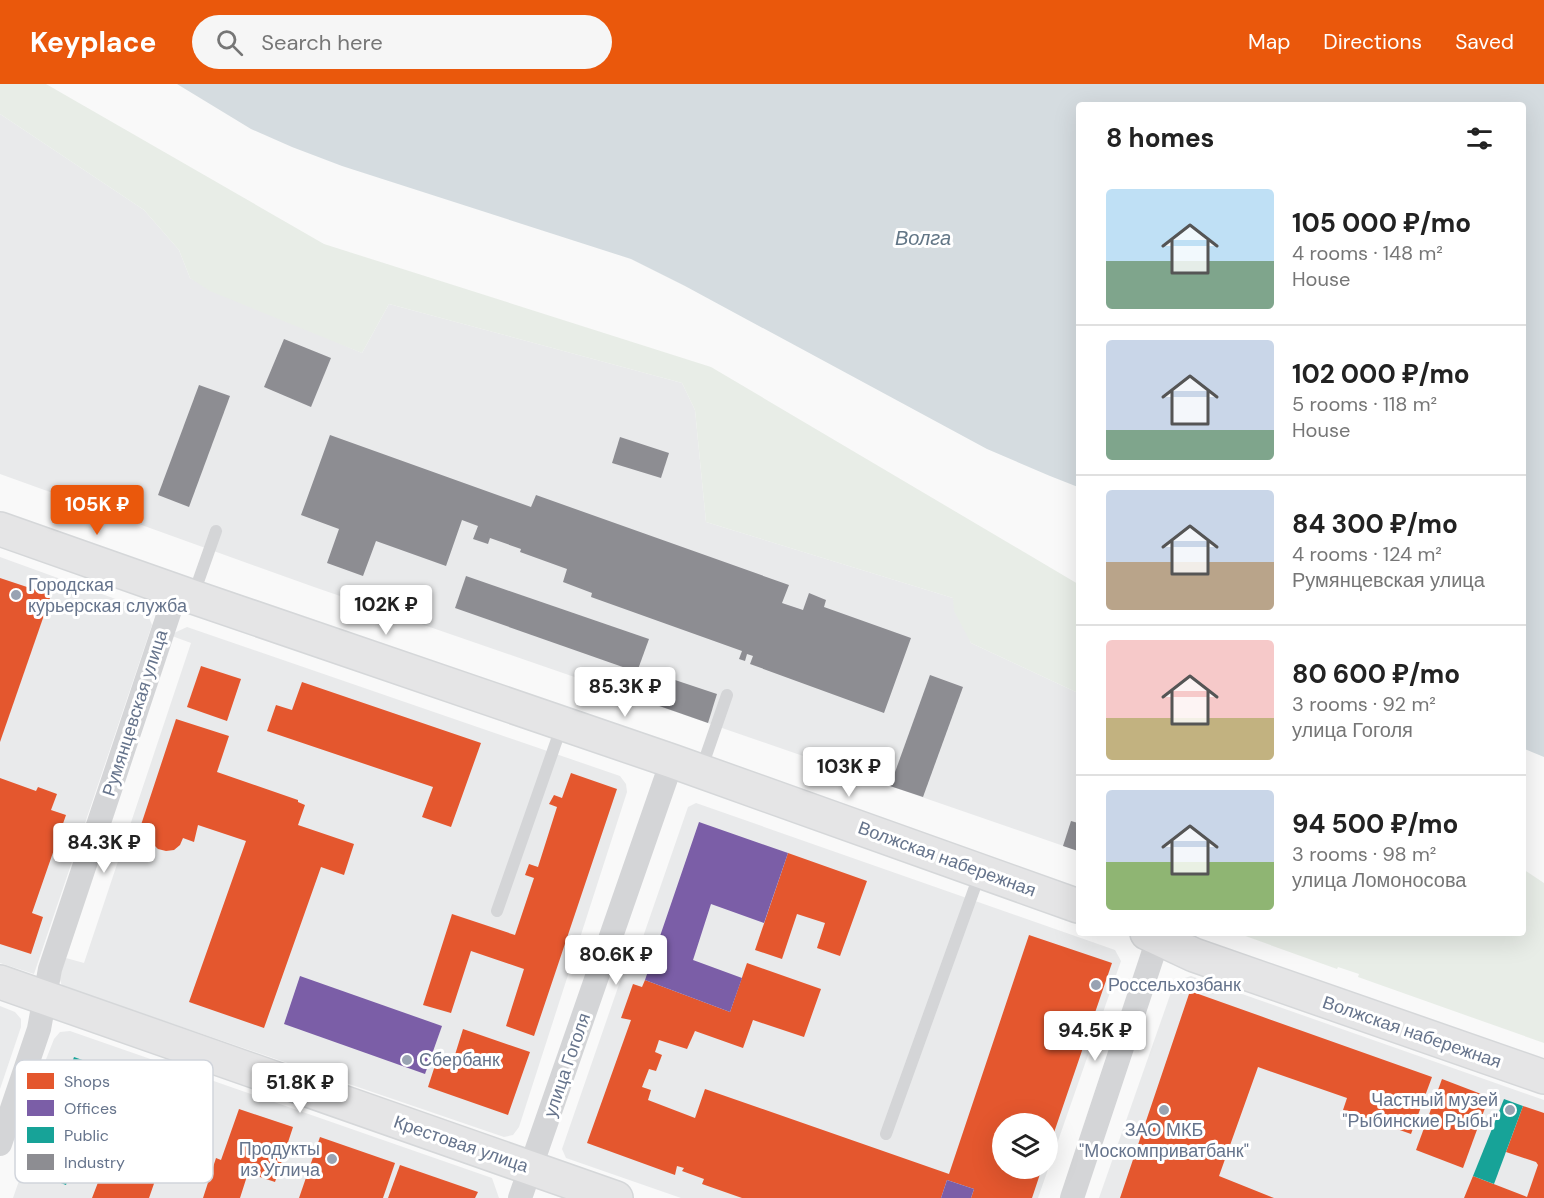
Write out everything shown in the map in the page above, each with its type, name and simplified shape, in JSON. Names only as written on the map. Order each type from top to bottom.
[{"type":"street","name":"Волжская набережная","points":[[0,529],[185,595],[686,766],[1076,905]]},
{"type":"street","name":"Румянцевская улица","points":[[28,1060],[39,1029],[50,969],[185,595]]},
{"type":"street","name":"улица Гоголя","points":[[525,1183],[686,766]]},
{"type":"street","name":"Волжская набережная","points":[[1152,936],[1205,959],[1544,1077]]},
{"type":"street","points":[[1072,1198],[1152,936]]},
{"type":"street","name":"Крестовая улица","points":[[0,982],[206,1060]]},
{"type":"street","name":"Крестовая улица","points":[[213,1063],[525,1183],[616,1198]]},
{"type":"street","name":"Румянцевская улица","points":[[0,1144],[15,1100]]},
{"type":"lane","points":[[185,595],[216,531]]},
{"type":"lane","points":[[686,766],[727,695]]},
{"type":"lane","points":[[498,911],[562,724]]},
{"type":"lane","points":[[886,1134],[981,872]]},
{"type":"shaded area","points":[[0,84],[46,84],[324,244],[711,367],[1076,583],[1076,692],[971,643],[954,611],[953,598],[706,522],[695,410],[682,383],[389,304],[362,353],[210,291],[190,278],[179,250],[144,210],[0,114]]},
{"type":"shaded area","points":[[0,114],[144,210],[179,250],[190,278],[362,353],[389,304],[682,383],[695,410],[706,522],[953,598],[971,643],[1076,692],[1076,850],[314,587],[0,474]]},
{"type":"shaded area","points":[[0,557],[146,610],[152,625],[34,974],[0,963]]},
{"type":"shaded area","points":[[187,627],[620,776],[626,784],[627,792],[519,1127],[513,1135],[504,1137],[62,986],[59,977],[66,958],[84,963],[191,643],[172,636]]},
{"type":"shaded area","points":[[696,803],[1115,950],[1121,961],[1058,1141],[1058,1113],[992,1113],[992,1179],[1045,1179],[1038,1198],[681,1198],[566,1158],[562,1149],[624,970],[635,960],[688,807]]},
{"type":"shaded area","points":[[1526,871],[1544,883],[1544,1043],[1358,977],[1359,974],[1338,967],[1337,969],[1245,936],[1526,936]]},
{"type":"shaded area","points":[[1191,976],[1544,1100],[1544,1198],[1099,1198],[1175,981]]},
{"type":"shaded area","points":[[0,1006],[15,1012],[21,1019],[21,1027],[0,1089]]},
{"type":"shaded area","points":[[70,1031],[153,1060],[46,1060],[54,1039],[60,1032]]},
{"type":"shaded area","points":[[213,1081],[492,1178],[499,1198],[13,1198],[18,1183],[213,1183]]},
{"type":"water","name":"Волга","points":[[177,84],[1544,84],[1544,757],[1526,750],[1526,102],[1076,102],[1076,486],[987,449],[631,259],[342,166],[251,129]]},
{"type":"building: Shops","points":[[0,578],[51,595],[0,742]]},
{"type":"building: Shops","points":[[201,666],[241,679],[227,721],[187,707]]},
{"type":"building: Shops","points":[[302,682],[481,743],[451,827],[422,817],[433,787],[267,731],[276,705],[292,710]]},
{"type":"building: Shops","points":[[176,719],[229,736],[217,772],[298,800],[305,805],[298,825],[354,844],[344,875],[321,867],[264,1028],[189,1002],[246,841],[198,825],[194,842],[183,838],[174,850],[166,851],[158,849],[152,843],[152,829],[141,825]]},
{"type":"building: Shops","points":[[571,773],[617,789],[534,1036],[506,1026],[524,969],[471,951],[451,1013],[423,1005],[452,914],[515,935],[534,878],[525,875],[529,864],[538,867],[557,807],[549,804],[554,795],[562,798]]},
{"type":"building: Shops","points":[[0,778],[36,791],[38,787],[57,794],[51,810],[66,815],[32,913],[43,917],[31,954],[0,944]]},
{"type":"building: Shops","points":[[788,853],[867,881],[840,956],[817,948],[825,923],[797,914],[782,959],[755,950]]},
{"type":"building: Shops","points":[[1029,935],[1112,963],[1058,1121],[1058,1113],[992,1113],[992,1179],[1038,1179],[1032,1198],[971,1198],[974,1189],[947,1180],[941,1198],[742,1198],[702,1184],[704,1179],[682,1171],[684,1168],[677,1166],[675,1175],[587,1143],[631,1020],[621,1018],[633,984],[642,987],[645,980],[730,1012],[747,963],[821,989],[804,1037],[753,1020],[743,1048],[695,1031],[687,1049],[659,1040],[655,1052],[662,1055],[656,1071],[649,1069],[642,1087],[651,1090],[648,1100],[695,1118],[705,1089],[949,1174]]},
{"type":"building: Shops","points":[[1190,991],[1432,1077],[1411,1134],[1343,1110],[1347,1098],[1258,1067],[1219,1176],[1274,1198],[1120,1198]]},
{"type":"building: Shops","points":[[463,1029],[530,1052],[508,1115],[428,1087],[439,1053],[454,1058]]},
{"type":"building: Shops","points":[[1442,1079],[1489,1097],[1463,1168],[1416,1150]]},
{"type":"building: Shops","points":[[1523,1106],[1544,1113],[1544,1198],[1464,1198],[1473,1176],[1527,1197],[1538,1165],[1536,1162],[1506,1152]]},
{"type":"building: Shops","points":[[239,1109],[293,1127],[275,1182],[248,1173],[240,1198],[203,1198],[208,1183],[213,1183],[213,1167],[216,1158],[221,1160]]},
{"type":"building: Shops","points":[[320,1137],[395,1163],[383,1198],[299,1198]]},
{"type":"building: Shops","points":[[400,1165],[478,1192],[475,1198],[388,1198]]},
{"type":"building: Shops","points":[[98,1183],[154,1183],[149,1198],[92,1198]]},
{"type":"building: Offices","points":[[699,822],[788,853],[764,923],[711,904],[693,960],[742,978],[730,1012],[645,980]]},
{"type":"building: Offices","points":[[300,976],[442,1026],[425,1074],[284,1024]]},
{"type":"building: Offices","points":[[947,1180],[974,1189],[971,1198],[941,1198]]},
{"type":"building: Public","points":[[1504,1099],[1523,1106],[1494,1184],[1473,1176]]},
{"type":"building: Industry","points":[[284,339],[331,358],[311,407],[264,387]]},
{"type":"building: Industry","points":[[199,385],[230,396],[189,507],[158,495]]},
{"type":"building: Industry","points":[[330,435],[531,507],[536,495],[789,585],[782,603],[803,610],[809,593],[826,600],[824,607],[911,638],[884,713],[750,664],[753,656],[747,654],[745,661],[739,659],[742,651],[591,597],[592,593],[563,582],[567,569],[490,538],[488,544],[473,539],[478,526],[462,520],[446,566],[376,541],[363,576],[327,563],[339,529],[301,515]]},
{"type":"building: Industry","points":[[620,437],[669,453],[661,478],[612,463]]},
{"type":"building: Industry","points":[[466,576],[649,639],[637,672],[455,608]]},
{"type":"building: Industry","points":[[657,674],[717,694],[708,723],[648,702]]},
{"type":"building: Industry","points":[[930,675],[963,687],[923,797],[890,786]]},
{"type":"building: Industry","points":[[1071,821],[1076,822],[1076,850],[1063,846]]},
{"type":"place","name":"Городская курьерская служба","points":[[16,595]]},
{"type":"place","name":"Россельхозбанк","points":[[1096,985]]},
{"type":"place","name":"Сбербанк","points":[[407,1060]]},
{"type":"place","name":"ЗАО МКБ \"Москомприватбанк\"","points":[[1164,1110]]},
{"type":"place","name":"Частный музей \"Рыбинские Рыбы\"","points":[[1510,1110]]},
{"type":"place","name":"Продукты из Углича","points":[[332,1159]]}]
